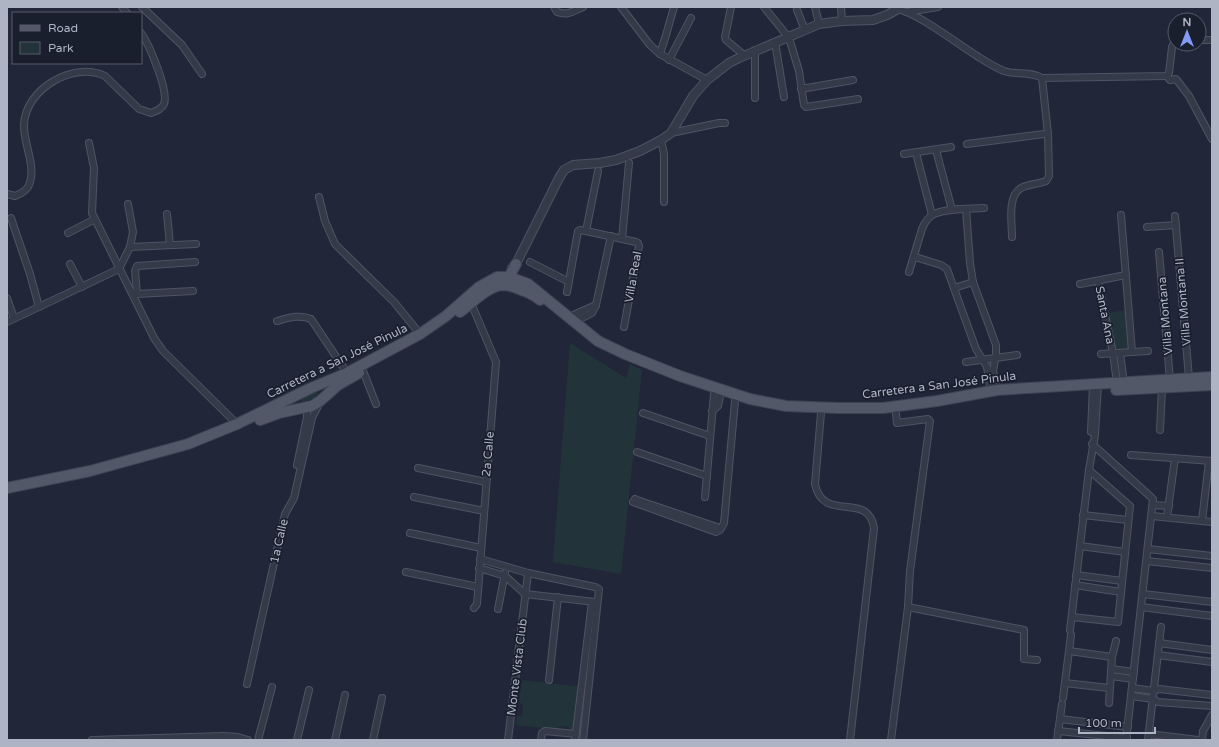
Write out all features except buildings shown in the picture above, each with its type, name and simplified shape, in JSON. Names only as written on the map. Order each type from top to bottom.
[{"type":"main road","points":[[480,296],[483,290],[488,286],[509,277],[516,264]]},
{"type":"main road","name":"Carretera a San José Pinula","points":[[7,493],[92,475],[201,445],[235,432],[265,417],[312,406],[320,402],[338,385],[416,343],[444,325],[467,304],[479,287],[496,277],[509,277],[523,281],[538,291],[598,341],[625,354],[680,376],[750,399],[786,406],[883,408],[994,391],[1095,387],[1162,388],[1212,385]]},
{"type":"main road","name":"Carretera a San José Pinula","points":[[7,488],[90,470],[188,444],[237,424],[313,387],[347,373],[420,334],[446,316],[495,287],[502,285],[511,286],[535,296],[597,346],[716,399],[734,401],[782,412],[868,415],[896,413],[1002,396],[1095,387],[1120,383],[1212,377]]},
{"type":"main road","points":[[313,387],[320,392],[320,402]]},
{"type":"main road","points":[[298,395],[297,403],[304,408]]},
{"type":"main road","points":[[201,445],[203,441],[236,427],[237,424]]},
{"type":"street","points":[[142,7],[182,45],[202,74]]},
{"type":"street","points":[[554,7],[557,12],[566,14],[583,7]]},
{"type":"street","points":[[621,7],[650,45],[660,54],[707,80]]},
{"type":"street","points":[[660,54],[674,7]]},
{"type":"street","points":[[731,7],[725,37],[726,40],[744,55]]},
{"type":"street","points":[[764,7],[789,38],[799,71],[804,105],[806,107],[858,99]]},
{"type":"street","points":[[815,7],[819,24]]},
{"type":"street","points":[[841,7],[842,21]]},
{"type":"street","points":[[907,12],[938,7]]},
{"type":"street","points":[[671,133],[693,96],[707,80],[729,63],[755,50],[789,38],[819,24],[842,21],[873,20],[887,15],[898,8],[926,23],[1004,71],[1034,74],[1042,78],[1167,76],[1170,80],[1176,79],[1184,89],[1212,139]]},
{"type":"street","points":[[796,10],[805,30]]},
{"type":"street","points":[[669,60],[691,18]]},
{"type":"street","points":[[7,194],[15,196],[23,193],[29,185],[31,172],[24,132],[24,122],[32,103],[43,90],[58,78],[86,71],[99,73],[105,76],[139,109],[151,113],[161,108],[164,104],[164,90],[150,50],[142,35]]},
{"type":"street","points":[[775,42],[784,97]]},
{"type":"street","points":[[755,50],[755,98]]},
{"type":"street","points":[[1167,76],[1170,73],[1172,52]]},
{"type":"street","points":[[1012,237],[1012,211],[1014,194],[1025,186],[1046,181],[1049,176],[1048,134],[1042,78]]},
{"type":"street","points":[[801,89],[853,80]]},
{"type":"street","points":[[496,277],[507,272],[516,264],[559,178],[566,168],[575,164],[600,163],[616,160],[640,151],[671,133],[725,123]]},
{"type":"street","points":[[967,144],[1048,134]]},
{"type":"street","points":[[661,140],[664,154],[664,202]]},
{"type":"street","points":[[89,143],[94,168],[91,209],[154,338],[163,351],[237,424]]},
{"type":"street","points":[[904,154],[951,147]]},
{"type":"street","points":[[936,150],[952,210]]},
{"type":"street","points":[[916,153],[932,215]]},
{"type":"street","name":"Villa Real","points":[[622,239],[629,163]]},
{"type":"street","points":[[567,292],[578,231],[586,231],[598,171]]},
{"type":"street","points":[[319,197],[335,244],[394,302],[420,334]]},
{"type":"street","points":[[7,322],[119,269],[130,247],[133,232],[128,204]]},
{"type":"street","points":[[910,272],[924,225],[932,215],[952,210],[984,208]]},
{"type":"street","points":[[966,209],[973,282],[994,339],[996,350],[993,371],[994,391]]},
{"type":"street","points":[[167,214],[170,246]]},
{"type":"street","name":"Santa Ana","points":[[1121,215],[1132,352]]},
{"type":"street","name":"Villa Montana II","points":[[1175,216],[1189,378]]},
{"type":"street","points":[[11,218],[30,274],[39,308]]},
{"type":"street","points":[[68,233],[95,219]]},
{"type":"street","points":[[1147,227],[1176,225]]},
{"type":"street","name":"Villa Real","points":[[586,231],[638,243],[639,246],[624,328]]},
{"type":"street","points":[[571,319],[592,313],[596,305],[611,236]]},
{"type":"street","points":[[130,247],[196,244]]},
{"type":"street","name":"Villa Montana","points":[[1159,252],[1170,380]]},
{"type":"street","points":[[915,257],[944,266],[949,273],[976,349],[987,367],[994,391]]},
{"type":"street","points":[[193,291],[137,294],[135,273],[137,266],[195,262]]},
{"type":"street","points":[[530,262],[569,282]]},
{"type":"street","points":[[70,264],[82,287]]},
{"type":"street","points":[[516,264],[517,274],[523,281]]},
{"type":"street","points":[[124,279],[135,273]]},
{"type":"street","name":"Santa Ana","points":[[1120,383],[1116,353],[1098,281],[1126,275]]},
{"type":"street","points":[[1080,284],[1098,281]]},
{"type":"street","points":[[954,288],[973,282]]},
{"type":"street","points":[[7,298],[14,318]]},
{"type":"street","name":"2a Calle","points":[[467,304],[496,362],[483,482],[478,547],[480,559],[477,604],[474,608]]},
{"type":"street","points":[[277,320],[300,317],[311,319],[347,373]]},
{"type":"street","name":"Santa Ana","points":[[1101,354],[1148,351]]},
{"type":"street","points":[[966,362],[1017,355]]},
{"type":"street","points":[[363,371],[376,404]]},
{"type":"street","points":[[1057,740],[1069,651],[1076,575],[1092,444],[1091,434],[1095,387]]},
{"type":"street","points":[[1160,430],[1162,388]]},
{"type":"street","points":[[705,497],[712,411],[716,399]]},
{"type":"street","points":[[663,511],[717,527],[720,530],[724,523],[734,401]]},
{"type":"street","name":"1a Calle","points":[[246,684],[285,514],[294,498],[312,418],[320,402]]},
{"type":"street","points":[[296,470],[307,417],[307,412],[304,408]]},
{"type":"street","points":[[643,413],[710,436]]},
{"type":"street","points":[[821,413],[815,484],[817,492],[821,499],[830,504],[863,510],[869,515],[873,522],[874,528],[850,740]]},
{"type":"street","points":[[891,740],[908,607],[910,571],[930,421],[928,419],[897,423],[896,413]]},
{"type":"street","points":[[1058,731],[1126,739],[1128,726],[1152,516],[1152,497],[1092,444]]},
{"type":"street","points":[[637,452],[707,476]]},
{"type":"street","points":[[1131,455],[1211,461],[1202,521]]},
{"type":"street","points":[[1168,517],[1175,458]]},
{"type":"street","points":[[418,468],[483,482]]},
{"type":"street","points":[[1072,617],[1118,622],[1130,506],[1088,470]]},
{"type":"street","points":[[414,497],[481,511]]},
{"type":"street","points":[[1153,505],[1169,506]]},
{"type":"street","points":[[1083,515],[1128,520]]},
{"type":"street","points":[[1152,516],[1212,522]]},
{"type":"street","points":[[410,533],[478,547]]},
{"type":"street","points":[[1080,546],[1125,552]]},
{"type":"street","points":[[1148,549],[1212,556]]},
{"type":"street","points":[[1169,563],[1170,551]]},
{"type":"street","points":[[480,559],[528,573],[596,587],[600,591],[595,602],[576,737],[545,731],[542,734],[541,740]]},
{"type":"street","points":[[1147,561],[1212,568]]},
{"type":"street","points":[[498,609],[507,567]]},
{"type":"street","points":[[479,568],[505,576],[525,594],[595,602]]},
{"type":"street","points":[[406,572],[478,587]]},
{"type":"street","name":"Monte Vista Club","points":[[508,740],[528,573]]},
{"type":"street","points":[[1076,575],[1122,581]]},
{"type":"street","points":[[1075,585],[1121,592]]},
{"type":"street","points":[[1143,594],[1212,602]]},
{"type":"street","points":[[549,680],[558,597]]},
{"type":"street","points":[[1163,610],[1165,597]]},
{"type":"street","points":[[583,740],[589,688],[595,602]]},
{"type":"street","points":[[908,607],[1024,630],[1024,659],[1037,660]]},
{"type":"street","points":[[1142,607],[1212,616]]},
{"type":"street","points":[[1161,627],[1149,737],[1198,740]]},
{"type":"street","points":[[1109,703],[1112,657],[1116,640]]},
{"type":"street","points":[[1159,643],[1212,650]]},
{"type":"street","points":[[1024,650],[1031,650]]},
{"type":"street","points":[[1069,651],[1112,657]]},
{"type":"street","points":[[1158,655],[1212,662]]},
{"type":"street","points":[[1111,672],[1134,675]]},
{"type":"street","points":[[1065,682],[1109,688]]},
{"type":"street","points":[[259,738],[272,687]]},
{"type":"street","points":[[582,687],[589,688]]},
{"type":"street","points":[[1132,688],[1154,691],[1159,689],[1212,695]]},
{"type":"street","points":[[297,740],[309,690]]},
{"type":"street","points":[[335,740],[345,695]]},
{"type":"street","points":[[1131,696],[1153,699],[1158,702],[1212,706]]},
{"type":"street","points":[[373,740],[382,698]]},
{"type":"street","points":[[1202,740],[1204,728],[1212,715]]},
{"type":"street","points":[[1060,719],[1128,726]]},
{"type":"street","points":[[1110,736],[1111,725]]},
{"type":"street","points":[[92,740],[238,737],[248,740]]},
{"type":"green space","points":[[1125,310],[1128,349],[1115,350],[1107,313]]},
{"type":"green space","points":[[570,343],[626,378],[630,364],[642,370],[621,574],[553,562]]},
{"type":"green space","points":[[316,391],[318,394],[317,396],[306,402],[301,402],[301,398]]},
{"type":"green space","points":[[522,680],[582,687],[577,731],[569,731],[569,727],[559,726],[558,730],[516,725],[517,716],[522,716],[523,704],[519,703]]}]
